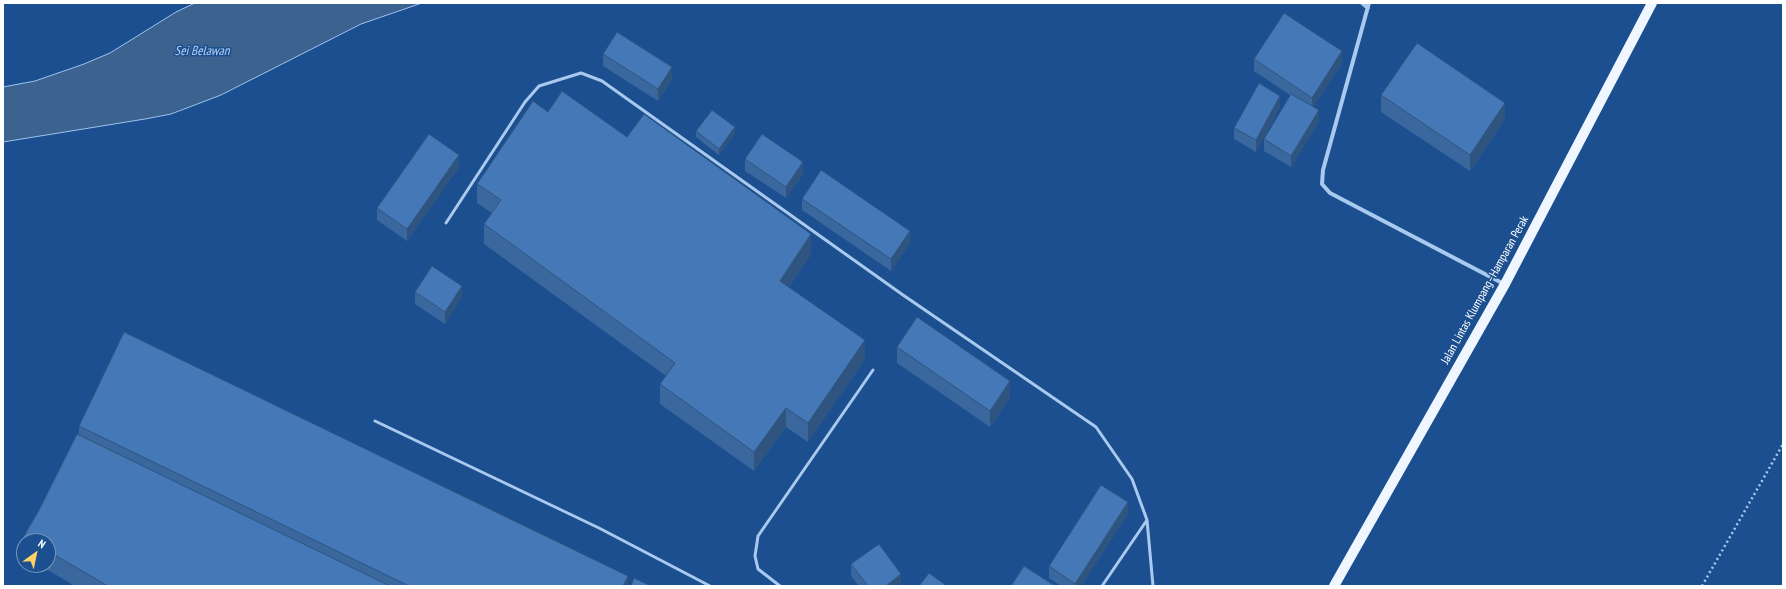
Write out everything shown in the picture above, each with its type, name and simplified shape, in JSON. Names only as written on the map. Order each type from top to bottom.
[{"type":"main road","name":"Jalan Lintas Klumpang–Hamparan Perak","points":[[1334,586],[1505,284],[1652,3]]},
{"type":"street","points":[[1362,3],[1368,8]]},
{"type":"street","points":[[1370,3],[1324,170],[1322,184],[1330,193],[1505,284]]},
{"type":"lane","points":[[446,223],[525,102],[539,86],[581,73],[602,81],[877,277],[1096,427],[1132,479],[1147,520],[1153,586]]},
{"type":"lane","points":[[780,586],[758,569],[755,556],[758,536],[873,370]]},
{"type":"lane","points":[[375,422],[599,528],[710,586]]},
{"type":"lane","points":[[1102,586],[1147,520]]},
{"type":"path","points":[[1702,586],[1783,444]]},
{"type":"water","name":"Sei Belawan","points":[[195,3],[422,3],[361,24],[221,95],[171,114],[3,142],[3,87],[35,81],[84,64],[110,53],[176,12]]},
{"type":"building","points":[[1284,13],[1342,51],[1312,98],[1254,59]]},
{"type":"building","points":[[617,32],[672,67],[658,89],[603,54]]},
{"type":"building","points":[[1417,43],[1505,103],[1470,155],[1381,95]]},
{"type":"building","points":[[1259,83],[1280,96],[1256,140],[1234,128]]},
{"type":"building","points":[[562,91],[627,137],[644,114],[811,234],[780,281],[865,340],[808,423],[786,408],[754,452],[660,384],[675,363],[484,224],[501,200],[477,184],[533,101],[548,112]]},
{"type":"building","points":[[1291,94],[1319,110],[1291,156],[1264,139]]},
{"type":"building","points":[[712,110],[735,127],[719,149],[696,131]]},
{"type":"building","points":[[429,134],[459,155],[407,229],[377,208]]},
{"type":"building","points":[[762,134],[803,162],[786,187],[745,159]]},
{"type":"building","points":[[821,170],[910,231],[891,259],[802,199]]},
{"type":"building","points":[[432,266],[462,286],[445,312],[415,292]]},
{"type":"building","points":[[917,317],[1010,381],[990,411],[897,347]]},
{"type":"building","points":[[124,332],[628,576],[623,586],[409,586],[79,426]]},
{"type":"building","points":[[77,434],[390,586],[108,586],[56,556],[56,533],[26,533],[39,510]]},
{"type":"building","points":[[1101,485],[1128,502],[1075,584],[1049,566]]},
{"type":"building","points":[[879,544],[901,574],[886,586],[868,586],[851,564]]},
{"type":"building","points":[[1024,566],[1055,586],[1011,586]]},
{"type":"building","points":[[929,573],[947,586],[919,586]]},
{"type":"building","points":[[634,578],[651,586],[631,586]]}]
